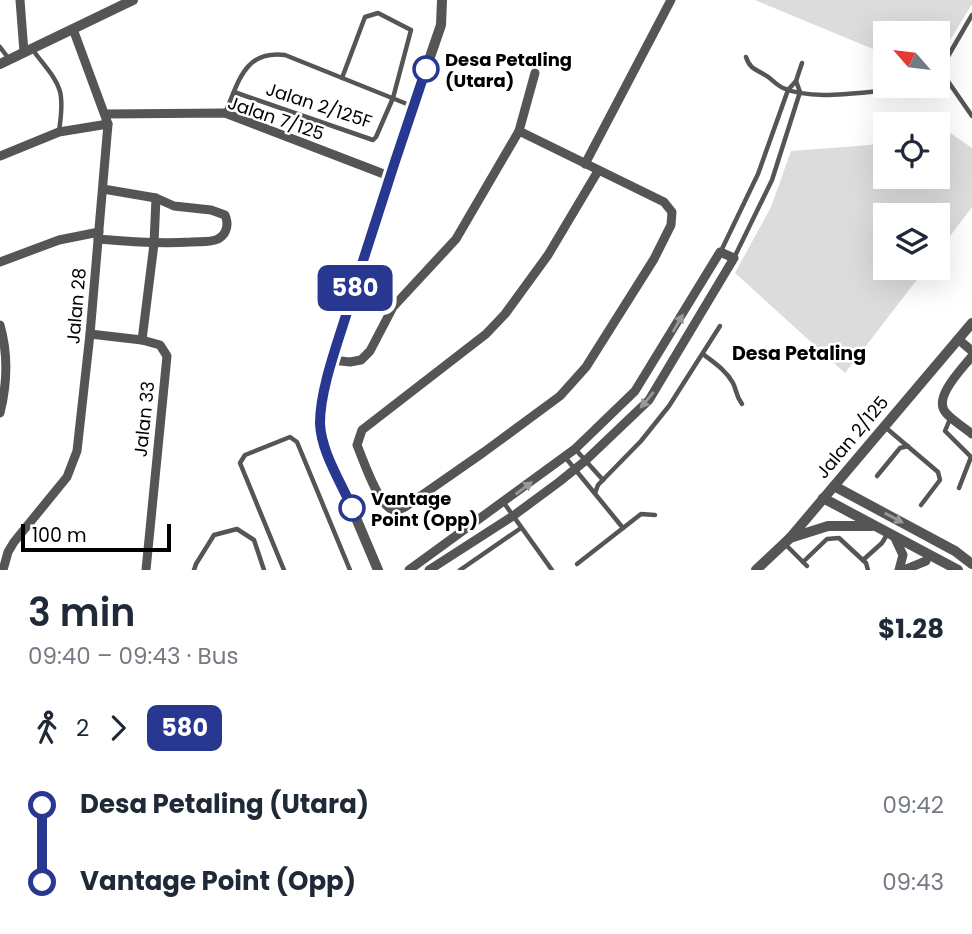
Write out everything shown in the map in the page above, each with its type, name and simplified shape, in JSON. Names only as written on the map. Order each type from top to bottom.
[{"type":"street","points":[[20,0],[28,50]]},
{"type":"street","points":[[5,62],[73,29],[108,5],[133,0]]},
{"type":"street","points":[[386,570],[377,567],[325,445],[320,424],[332,360],[389,176],[441,25],[442,0]]},
{"type":"street","points":[[585,164],[671,0]]},
{"type":"street","name":"Jalan 28","points":[[3,570],[14,542],[66,477],[74,462],[90,334],[107,119],[73,29]]},
{"type":"street","points":[[332,360],[361,360],[370,351],[393,307],[456,239],[519,131],[535,74]]},
{"type":"street","name":"Jalan 7/125","points":[[0,156],[59,132],[107,119],[225,113],[389,176]]},
{"type":"street","points":[[519,131],[664,202],[672,212],[671,225],[586,367],[560,396],[405,507],[394,510],[385,506],[357,445],[362,430],[486,334],[505,314],[548,254],[598,171]]},
{"type":"street","points":[[0,262],[59,240],[98,235],[153,244],[215,240],[224,234],[228,222],[221,213],[174,206],[156,198],[103,189]]},
{"type":"street","points":[[90,334],[142,340],[156,198]]},
{"type":"street","points":[[409,570],[575,449],[635,391],[720,252],[734,258],[649,400],[575,470],[513,516],[429,570]]},
{"type":"street","name":"Jalan 2/125","points":[[756,570],[787,540],[972,323]]},
{"type":"street","points":[[0,325],[5,357],[5,388],[0,413]]},
{"type":"street","points":[[958,339],[972,351]]},
{"type":"street","name":"Jalan 33","points":[[142,340],[160,345],[167,356],[146,570]]},
{"type":"street","points":[[972,356],[945,392],[941,402],[944,411],[972,434]]},
{"type":"street","points":[[834,486],[955,551],[972,564]]},
{"type":"street","points":[[823,498],[958,570]]},
{"type":"street","points":[[787,540],[828,526],[876,526]]},
{"type":"street","points":[[891,533],[902,555],[904,570],[926,561]]},
{"type":"lane","name":"Jalan 2/125F","points":[[234,92],[373,140],[393,98],[412,32],[378,13],[364,19],[342,78]]},
{"type":"lane","points":[[972,15],[947,58],[944,77],[972,116]]},
{"type":"lane","points":[[0,47],[5,62]]},
{"type":"lane","points":[[28,50],[60,87],[63,105],[59,132]]},
{"type":"lane","points":[[225,113],[244,69],[251,62],[275,54],[285,55],[413,106]]},
{"type":"lane","points":[[746,57],[753,70],[788,90],[811,95],[873,91]]},
{"type":"lane","points":[[720,252],[758,174],[788,90],[796,81],[802,63]]},
{"type":"lane","points":[[734,258],[772,180],[800,92],[796,81]]},
{"type":"lane","points":[[595,493],[603,480],[641,441],[669,406],[720,326]]},
{"type":"lane","points":[[703,354],[721,368],[734,384],[734,393],[742,404]]},
{"type":"lane","points":[[951,417],[945,431],[971,457],[958,488]]},
{"type":"lane","points":[[884,427],[938,472],[940,480],[921,505]]},
{"type":"lane","points":[[284,570],[240,463],[245,456],[290,437],[297,442],[351,570]]},
{"type":"lane","points":[[877,475],[900,448],[908,446]]},
{"type":"lane","points":[[575,449],[603,480]]},
{"type":"lane","points":[[565,457],[623,528]]},
{"type":"lane","points":[[503,503],[552,570]]},
{"type":"lane","points":[[577,564],[641,514],[655,515]]},
{"type":"lane","points":[[460,570],[521,528]]},
{"type":"lane","points":[[194,570],[195,564],[214,535],[237,529],[254,540],[264,570]]},
{"type":"lane","points":[[863,560],[891,533]]},
{"type":"lane","points":[[787,540],[805,564],[831,538],[842,539],[863,560],[868,570]]},
{"type":"shaded area","points":[[755,0],[972,0],[950,40],[950,21],[873,21],[873,49]]},
{"type":"shaded area","points":[[950,133],[972,148],[972,207],[950,236],[950,203],[873,203],[873,280],[917,280],[845,373],[735,273],[771,207],[791,151],[873,144],[873,189],[950,189]]},
{"type":"bus line","name":"580","points":[[352,508],[325,445],[320,424],[323,401],[332,360],[389,176],[426,69]]},
{"type":"place","name":"Desa Petaling (Utara)","points":[[426,69]]},
{"type":"place","name":"Vantage Point (Opp)","points":[[352,508]]},
{"type":"district","name":"Desa Petaling","points":[[799,353]]}]
